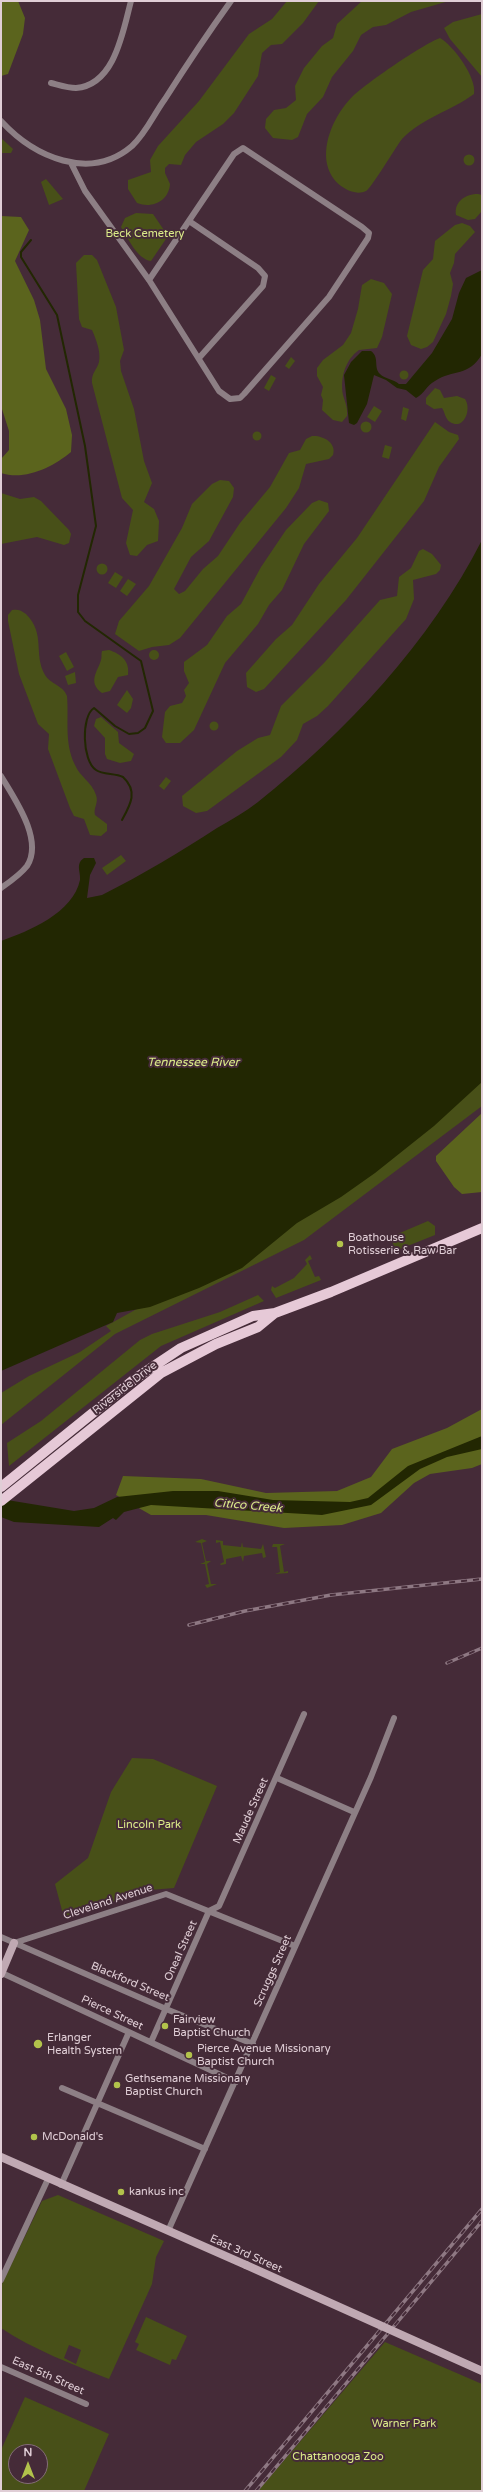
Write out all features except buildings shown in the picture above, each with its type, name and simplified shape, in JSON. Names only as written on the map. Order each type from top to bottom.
[{"type":"main road","name":"Riverside Drive","points":[[1,1487],[157,1363],[218,1330],[253,1316],[275,1313],[331,1292],[482,1228]]},
{"type":"main road","name":"Riverside Drive","points":[[1,1501],[161,1374],[203,1350],[258,1327],[275,1313]]},
{"type":"main road","points":[[1,1974],[14,1943]]},
{"type":"main road","name":"East 3rd Street","points":[[1,2157],[482,2371]]},
{"type":"street","points":[[51,83],[78,88],[93,83],[101,76],[115,53],[131,1]]},
{"type":"street","points":[[1,121],[12,133],[32,146],[71,162],[85,165],[101,163],[133,145],[231,1]]},
{"type":"street","points":[[71,162],[85,191],[149,280],[222,394],[230,399],[240,398],[329,297],[368,238],[369,233],[245,148],[240,148],[234,154],[149,280]]},
{"type":"street","points":[[189,221],[258,268],[265,276],[263,286],[199,358]]},
{"type":"street","points":[[1,776],[30,830],[31,846],[28,864],[19,876],[1,888]]},
{"type":"street","name":"Maude Street","points":[[209,1911],[219,1906],[277,1778],[304,1714]]},
{"type":"street","name":"Scruggs Street","points":[[168,2231],[204,2149],[236,2082],[394,1718]]},
{"type":"street","points":[[277,1778],[354,1812]]},
{"type":"street","name":"Cleveland Avenue","points":[[14,1943],[166,1894],[295,1946]]},
{"type":"street","name":"Oneal Street","points":[[151,2042],[209,1911]]},
{"type":"street","name":"Blackford Street","points":[[1,1937],[166,2009],[252,2044]]},
{"type":"street","name":"Pierce Street","points":[[1,1974],[236,2082]]},
{"type":"street","points":[[62,2184],[129,2032]]},
{"type":"street","points":[[62,2088],[204,2149]]},
{"type":"street","points":[[1,2280],[48,2178]]},
{"type":"street","name":"East 5th Street","points":[[1,2366],[86,2404]]},
{"type":"green space","points":[[1,1],[18,1],[25,18],[23,34],[8,74],[1,76]]},
{"type":"green space","points":[[287,1],[319,1],[303,23],[282,44],[271,45],[262,53],[258,76],[234,113],[223,124],[196,142],[185,155],[181,165],[169,164],[165,168],[165,173],[170,184],[167,195],[159,202],[154,204],[143,205],[137,203],[128,189],[128,180],[151,172],[150,160],[158,146],[199,101],[249,34],[272,19]]},
{"type":"green space","points":[[362,1],[449,1],[411,12],[386,25],[373,27],[361,35],[353,51],[332,77],[323,97],[307,114],[298,137],[292,140],[273,138],[265,128],[266,119],[274,110],[286,108],[296,100],[295,86],[304,68],[322,46],[333,38],[337,24]]},
{"type":"green space","points":[[482,14],[482,77],[450,39],[444,28],[453,22]]},
{"type":"green space","points":[[440,38],[446,42],[458,55],[468,71],[474,87],[474,94],[418,126],[402,139],[369,189],[363,192],[356,192],[344,188],[332,176],[326,153],[332,128],[344,106],[359,91],[394,65]]},
{"type":"green space","points":[[1,138],[13,149],[11,153],[1,153]]},
{"type":"green space","points":[[469,154],[473,156],[475,160],[473,164],[469,166],[465,164],[463,160],[465,156]]},
{"type":"green space","points":[[46,179],[63,199],[49,205],[41,182]]},
{"type":"green space","points":[[469,195],[482,195],[482,211],[475,219],[468,220],[456,215],[457,206],[462,199]]},
{"type":"green space","name":"Beck Cemetery","points":[[136,213],[153,214],[168,236],[151,261],[141,256],[137,252],[121,227],[125,218]]},
{"type":"green space","points":[[1,216],[21,217],[29,230],[15,261],[34,300],[40,320],[46,369],[66,409],[72,435],[71,452],[64,458],[38,471],[20,475],[1,473],[1,459],[9,450],[9,431],[1,406]]},
{"type":"green space","points":[[462,223],[470,226],[475,232],[455,254],[454,263],[450,273],[453,284],[446,314],[433,342],[427,347],[421,349],[411,345],[407,336],[423,270],[433,259],[435,241],[455,225]]},
{"type":"green space","points":[[84,255],[92,255],[97,260],[116,307],[124,350],[120,361],[121,371],[134,409],[144,461],[152,483],[144,502],[154,509],[159,521],[158,541],[147,545],[137,556],[130,555],[126,543],[133,510],[122,498],[92,383],[93,374],[99,362],[98,346],[92,330],[82,327],[79,319],[76,263]]},
{"type":"green space","points":[[371,279],[384,283],[392,294],[382,337],[377,348],[359,350],[347,364],[343,376],[342,389],[347,408],[347,416],[342,422],[333,420],[322,410],[323,400],[321,395],[323,387],[317,376],[317,368],[323,360],[343,345],[351,333],[358,309],[362,285]]},
{"type":"green space","points":[[291,357],[295,361],[289,369],[285,366]]},
{"type":"green space","points":[[402,371],[406,371],[408,375],[406,379],[402,379],[400,377],[400,373]]},
{"type":"green space","points":[[271,375],[276,378],[269,391],[264,388]]},
{"type":"green space","points":[[435,388],[440,390],[444,398],[457,396],[465,399],[468,408],[463,421],[459,424],[450,422],[442,408],[434,409],[426,404],[426,398]]},
{"type":"green space","points":[[374,406],[382,411],[375,422],[367,417]]},
{"type":"green space","points":[[403,407],[409,409],[406,421],[401,419]]},
{"type":"green space","points":[[364,422],[368,422],[370,423],[370,431],[364,432],[361,429],[361,425]]},
{"type":"green space","points":[[435,422],[449,432],[458,435],[459,439],[439,467],[424,501],[346,600],[264,689],[256,692],[247,687],[246,673],[276,639],[292,625],[319,584],[357,538]]},
{"type":"green space","points":[[257,431],[262,436],[257,441],[252,436]]},
{"type":"green space","points":[[312,436],[325,438],[331,443],[334,451],[333,455],[329,459],[306,464],[299,488],[286,508],[180,638],[169,645],[152,647],[139,651],[115,634],[119,621],[149,586],[182,528],[192,504],[212,484],[220,480],[229,481],[234,488],[233,497],[209,541],[191,557],[174,589],[179,594],[185,591],[203,569],[218,556],[240,523],[270,487],[289,453],[300,450],[306,439]]},
{"type":"green space","points":[[385,445],[392,447],[389,459],[382,457]]},
{"type":"green space","points":[[1,493],[20,499],[34,497],[41,501],[69,530],[71,534],[69,543],[64,545],[37,537],[1,544]]},
{"type":"green space","points":[[319,500],[328,503],[329,511],[304,544],[282,590],[269,605],[258,624],[225,663],[194,730],[180,743],[166,743],[162,737],[165,712],[170,706],[182,703],[186,696],[184,690],[189,683],[184,671],[184,662],[207,645],[227,616],[241,604],[261,567],[286,530],[312,503]]},
{"type":"green space","points":[[423,549],[432,554],[441,565],[440,570],[436,574],[413,580],[414,599],[406,619],[328,706],[317,716],[303,724],[297,740],[281,757],[207,811],[196,813],[183,806],[182,796],[237,751],[258,738],[270,735],[281,706],[324,663],[380,600],[397,596],[399,577],[411,568],[419,551]]},
{"type":"green space","points":[[100,564],[104,564],[106,565],[106,573],[100,574],[97,571],[97,567]]},
{"type":"green space","points":[[115,572],[123,577],[116,588],[108,583]]},
{"type":"green space","points":[[128,579],[136,584],[127,596],[120,591]]},
{"type":"green space","points":[[12,610],[23,612],[32,622],[38,637],[40,659],[45,675],[50,681],[63,689],[67,696],[69,748],[77,769],[92,787],[96,795],[97,801],[95,815],[107,824],[107,831],[101,836],[90,835],[84,819],[74,816],[70,808],[48,749],[49,734],[38,724],[19,674],[8,621],[8,615]]},
{"type":"green space","points":[[109,650],[124,659],[128,666],[128,675],[118,677],[110,691],[102,693],[95,685],[94,681],[101,660],[102,651]]},
{"type":"green space","points":[[152,650],[156,650],[159,655],[156,660],[152,660],[149,657],[149,653]]},
{"type":"green space","points":[[66,652],[74,667],[67,671],[59,656]]},
{"type":"green space","points":[[75,672],[76,683],[68,685],[65,676]]},
{"type":"green space","points":[[127,690],[133,699],[131,708],[127,713],[117,705]]},
{"type":"green space","points":[[101,717],[118,732],[119,743],[134,754],[131,761],[120,763],[107,759],[105,754],[105,738],[94,726],[96,719]]},
{"type":"green space","points":[[214,721],[219,726],[214,731],[209,726]]},
{"type":"green space","points":[[166,777],[171,781],[164,790],[159,786]]},
{"type":"green space","points":[[121,855],[126,861],[107,875],[102,868]]},
{"type":"green space","points":[[482,1063],[482,1106],[304,1240],[115,1334],[1,1425],[1,1393],[29,1376],[80,1352],[111,1331],[106,1326],[316,1210]]},
{"type":"green space","points":[[482,1113],[482,1192],[462,1194],[454,1187],[436,1161],[436,1156]]},
{"type":"green space","points":[[428,1221],[435,1226],[435,1235],[395,1251],[392,1241],[395,1235]]},
{"type":"green space","points":[[310,1255],[312,1259],[308,1261],[315,1277],[319,1276],[321,1280],[276,1298],[271,1290],[272,1286],[275,1288],[294,1278],[307,1264],[305,1260]]},
{"type":"green space","points":[[258,1295],[264,1301],[161,1346],[9,1466],[7,1443],[41,1421],[140,1340],[152,1334],[220,1312]]},
{"type":"green space","points":[[482,1409],[482,1464],[472,1468],[430,1474],[414,1483],[381,1513],[342,1525],[284,1528],[206,1515],[151,1515],[116,1495],[123,1476],[201,1479],[266,1493],[337,1491],[371,1477],[392,1449],[447,1428]]},
{"type":"green space","points":[[202,1539],[207,1541],[202,1543],[206,1561],[211,1561],[207,1564],[211,1584],[217,1584],[207,1588],[205,1585],[209,1584],[205,1564],[200,1564],[205,1562],[201,1543],[195,1542]]},
{"type":"green space","points":[[216,1540],[223,1541],[223,1545],[241,1547],[242,1542],[243,1547],[261,1549],[263,1544],[266,1557],[263,1558],[262,1553],[244,1556],[243,1562],[241,1556],[226,1559],[226,1564],[221,1565],[220,1564],[224,1562],[220,1542],[216,1543]]},
{"type":"green space","points":[[273,1544],[285,1544],[280,1546],[284,1572],[288,1571],[288,1573],[275,1574],[280,1572],[277,1547],[272,1547]]},
{"type":"green space","name":"Lincoln Park","points":[[132,1758],[153,1759],[217,1786],[174,1888],[150,1890],[64,1918],[55,1884],[88,1858],[111,1792]]},
{"type":"green space","points":[[58,2195],[164,2241],[156,2257],[152,2284],[109,2379],[40,2350],[1,2328],[1,2286],[42,2201]],"holes":[[[69,2345],[81,2350],[76,2364],[64,2358]]]},
{"type":"green space","points":[[146,2317],[187,2336],[176,2360],[172,2359],[170,2365],[136,2350],[139,2344],[135,2342]]},
{"type":"green space","name":"Warner Park","points":[[385,2342],[482,2384],[482,2491],[258,2491]]},
{"type":"green space","points":[[25,2397],[109,2434],[84,2491],[1,2491],[1,2450]]},
{"type":"water","points":[[482,270],[482,354],[477,361],[472,366],[460,372],[442,377],[435,381],[416,398],[406,390],[397,388],[386,380],[374,375],[367,404],[357,423],[354,425],[349,423],[344,375],[351,362],[362,351],[371,351],[374,354],[380,374],[399,384],[406,384],[432,353],[452,319],[459,293],[466,278]]},
{"type":"water","name":"Tennessee River","points":[[482,540],[482,1082],[434,1126],[375,1173],[341,1197],[297,1223],[242,1268],[199,1288],[150,1307],[117,1313],[113,1322],[1,1371],[1,941],[36,926],[59,911],[69,902],[76,892],[80,880],[79,865],[81,860],[84,858],[94,858],[96,863],[90,875],[87,898],[102,895],[161,863],[243,813],[291,775],[354,715],[384,683],[412,649],[438,614],[461,578]]},
{"type":"water","name":"Citico Creek","points":[[482,1436],[482,1449],[447,1457],[420,1469],[371,1505],[322,1515],[151,1505],[124,1512],[116,1520],[113,1518],[99,1527],[14,1522],[1,1517],[1,1499],[74,1511],[94,1508],[117,1497],[173,1491],[218,1491],[273,1500],[350,1502],[368,1498],[408,1466]]},
{"type":"waterway","points":[[31,240],[21,252],[21,257],[57,315],[85,446],[96,526],[78,595],[78,612],[85,621],[141,661],[153,711],[145,728],[138,733],[129,734],[115,726],[94,708],[87,720],[85,739],[88,758],[91,765],[99,772],[123,777],[128,782],[130,787],[132,798],[122,820]]},
{"type":"railway","points":[[189,1625],[245,1611],[331,1595],[482,1579]]},
{"type":"railway","points":[[447,1663],[482,1648]]},
{"type":"railway","points":[[245,2491],[482,2209]]},
{"type":"railway","points":[[256,2491],[482,2221]]},
{"type":"place","name":"Boathouse Rotisserie & Raw Bar","points":[[340,1244]]},
{"type":"place","name":"Fairview Baptist Church","points":[[165,2026]]},
{"type":"place","name":"Erlanger Health System","points":[[38,2044]]},
{"type":"place","name":"Pierce Avenue Missionary Baptist Church","points":[[189,2055]]},
{"type":"place","name":"Gethsemane Missionary Baptist Church","points":[[117,2085]]},
{"type":"place","name":"McDonald's","points":[[34,2137]]},
{"type":"place","name":"kankus inc","points":[[121,2192]]},
{"type":"park label","name":"Chattanooga Zoo","points":[[338,2457]]}]
